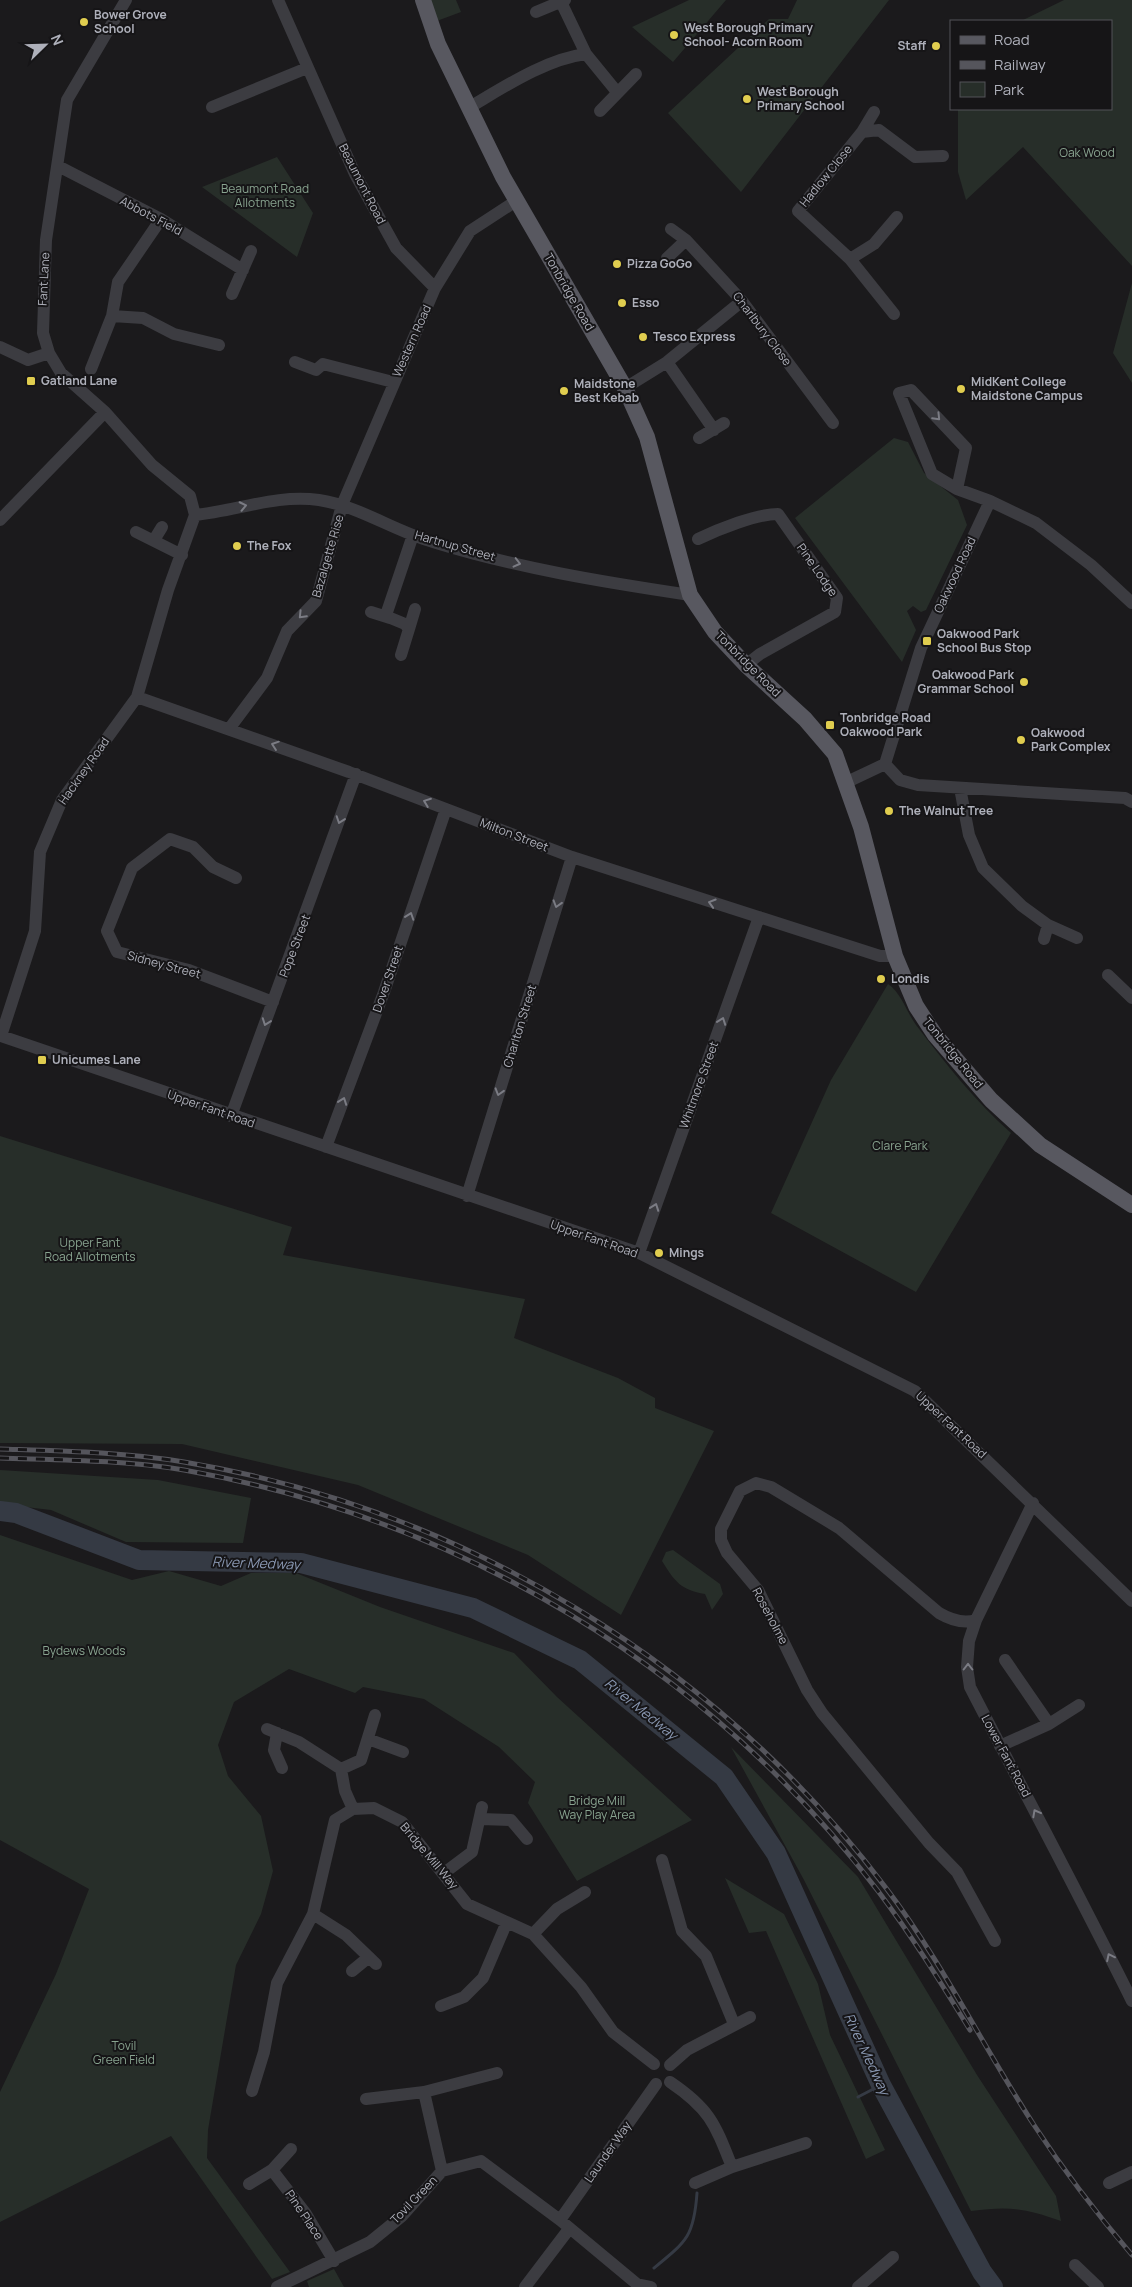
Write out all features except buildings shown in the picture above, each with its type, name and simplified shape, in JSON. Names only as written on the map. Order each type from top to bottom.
[{"type":"main road","name":"Tonbridge Road","points":[[423,0],[438,44],[516,201],[624,388],[647,437],[690,595],[714,632],[746,665],[805,719],[835,754],[861,827],[895,956],[916,1006],[934,1034],[991,1100],[1040,1145],[1132,1205]]},
{"type":"street","name":"Fant Lane","points":[[126,0],[67,100],[44,259],[43,332],[49,353],[61,373],[105,412],[152,465],[190,496],[195,515]]},
{"type":"street","name":"Beaumont Road","points":[[278,0],[355,174],[396,248],[435,288]]},
{"type":"street","points":[[536,12],[563,1],[586,54],[617,92]]},
{"type":"street","points":[[470,107],[521,78],[569,56],[586,54]]},
{"type":"street","points":[[212,107],[307,68]]},
{"type":"street","points":[[600,111],[636,74]]},
{"type":"street","name":"Hadlow Close","points":[[874,112],[862,132],[798,211],[850,259],[894,314]]},
{"type":"street","points":[[862,132],[879,130],[915,157],[943,156]]},
{"type":"street","name":"Abbots Field","points":[[58,166],[161,219],[243,270]]},
{"type":"street","name":"Western Road","points":[[342,505],[393,382],[435,288],[470,231],[516,201]]},
{"type":"street","points":[[850,259],[874,244],[897,217]]},
{"type":"street","points":[[91,369],[112,316],[118,282],[161,219]]},
{"type":"street","name":"Charlbury Close","points":[[671,229],[686,240],[742,301],[833,423]]},
{"type":"street","points":[[667,258],[686,240]]},
{"type":"street","points":[[232,294],[251,251]]},
{"type":"street","points":[[624,388],[667,362],[742,301]]},
{"type":"street","points":[[112,316],[143,318],[174,334],[219,345]]},
{"type":"street","points":[[0,347],[28,360],[49,353]]},
{"type":"street","points":[[295,362],[316,370],[324,364],[393,382]]},
{"type":"street","points":[[667,362],[719,426],[699,438]]},
{"type":"street","points":[[957,489],[966,448],[911,390],[900,393],[932,474],[957,489],[990,501],[1036,523],[1092,566],[1132,603]]},
{"type":"street","points":[[0,520],[105,412]]},
{"type":"street","name":"Hartnup Street","points":[[195,515],[288,498],[319,500],[342,505],[432,542],[572,577],[690,595]]},
{"type":"street","name":"Oakwood Road","points":[[885,764],[921,648],[990,501]]},
{"type":"street","name":"Bazalgette Rise","points":[[228,729],[267,678],[287,631],[316,601],[342,505]]},
{"type":"street","name":"Pine Lodge","points":[[698,538],[719,528],[764,514],[778,514],[838,598],[835,612],[760,654],[746,665]]},
{"type":"street","name":"Hackney Road","points":[[0,1036],[35,931],[40,852],[62,800],[137,697],[168,590],[195,515]]},
{"type":"street","points":[[154,540],[162,528]]},
{"type":"street","points":[[136,532],[182,555]]},
{"type":"street","points":[[390,618],[387,609],[413,534]]},
{"type":"street","points":[[401,655],[415,609]]},
{"type":"street","points":[[371,612],[405,624],[408,630]]},
{"type":"street","name":"Milton Street","points":[[137,697],[356,774],[572,857],[880,956],[895,956]]},
{"type":"street","points":[[846,782],[885,764],[900,780],[909,782],[960,788],[1125,798],[1132,802]]},
{"type":"street","name":"Pope Street","points":[[231,1116],[356,774]]},
{"type":"street","points":[[960,788],[969,835],[983,868],[1022,906],[1048,925],[1078,938]]},
{"type":"street","name":"Dover Street","points":[[326,1147],[384,992],[446,809]]},
{"type":"street","name":"Sidney Street","points":[[236,878],[213,867],[193,847],[170,839],[132,868],[107,931],[117,952],[189,970],[273,1002]]},
{"type":"street","name":"Charlton Street","points":[[467,1196],[572,857]]},
{"type":"street","name":"Whitmore Street","points":[[639,1253],[759,917]]},
{"type":"street","points":[[1044,939],[1048,925]]},
{"type":"street","points":[[1108,974],[1132,998]]},
{"type":"street","name":"Upper Fant Road","points":[[0,1036],[639,1253],[915,1391],[1033,1503],[1132,1601]]},
{"type":"street","name":"Roseholme","points":[[976,1620],[970,1622],[955,1621],[939,1613],[839,1528],[771,1487],[756,1483],[740,1491],[721,1530],[721,1540],[727,1552],[758,1590],[807,1690],[822,1713],[928,1843],[957,1872],[995,1941]]},
{"type":"street","name":"Lower Fant Road","points":[[1033,1503],[976,1620],[970,1641],[968,1678],[970,1687],[1072,1881],[1132,2001]]},
{"type":"street","points":[[1005,1660],[1049,1724]]},
{"type":"street","points":[[1000,1746],[1049,1724],[1079,1705]]},
{"type":"street","points":[[341,1769],[361,1760],[375,1715]]},
{"type":"street","points":[[252,2091],[264,2052],[277,1983],[313,1914],[335,1820],[353,1809],[341,1769],[299,1742],[272,1731],[274,1750],[282,1768]]},
{"type":"street","points":[[368,1739],[403,1752]]},
{"type":"street","name":"Bridge Mill Way","points":[[353,1809],[374,1808],[402,1822],[467,1904],[506,1924],[533,1934],[581,1987],[613,2032],[654,2064]]},
{"type":"street","points":[[444,1873],[472,1852],[481,1813],[510,1820],[528,1840]]},
{"type":"street","points":[[662,1860],[682,1931],[706,1956],[734,2024]]},
{"type":"street","points":[[533,1934],[557,1909],[585,1892]]},
{"type":"street","points":[[313,1914],[346,1935],[373,1961],[352,1971]]},
{"type":"street","points":[[441,2006],[464,1997],[483,1978],[506,1924]]},
{"type":"street","points":[[670,2065],[688,2050],[750,2017]]},
{"type":"street","points":[[662,2062],[670,2065],[674,2072],[670,2082],[663,2086],[656,2084],[650,2075],[654,2064],[662,2062]]},
{"type":"street","points":[[366,2099],[424,2092],[497,2073]]},
{"type":"street","points":[[670,2082],[692,2097],[714,2124],[732,2167]]},
{"type":"street","name":"Launder Way","points":[[525,2287],[656,2084]]},
{"type":"street","points":[[424,2092],[442,2171]]},
{"type":"street","points":[[695,2183],[732,2167],[806,2143]]},
{"type":"street","points":[[249,2184],[272,2170],[291,2148]]},
{"type":"street","name":"Tovil Green","points":[[276,2287],[292,2284],[370,2242],[402,2216],[442,2171],[481,2161],[565,2224]]},
{"type":"street","name":"Pine Place","points":[[272,2170],[306,2214],[334,2261]]},
{"type":"street","points":[[1109,2183],[1132,2172]]},
{"type":"street","points":[[565,2224],[637,2286],[651,2287]]},
{"type":"street","points":[[858,2287],[892,2257]]},
{"type":"street","points":[[1076,2264],[1098,2287]]},
{"type":"green space","points":[[427,0],[456,0],[461,12],[434,22]]},
{"type":"green space","points":[[689,0],[726,0],[673,62],[632,27]]},
{"type":"green space","points":[[797,0],[889,0],[741,192],[668,113],[769,19],[788,19]]},
{"type":"green space","name":"Oak Wood","points":[[1064,0],[1132,0],[1132,266],[1023,147],[966,200],[958,172],[958,110],[1112,110],[1112,20],[1023,20]]},
{"type":"green space","name":"Beaumont Road Allotments","points":[[277,157],[313,213],[297,257],[202,187]]},
{"type":"green space","points":[[1132,283],[1132,383],[1113,353]]},
{"type":"green space","points":[[894,438],[908,442],[924,473],[958,500],[967,525],[926,610],[921,612],[913,606],[907,611],[916,630],[902,662],[795,518]]},
{"type":"green space","name":"Clare Park","points":[[888,984],[897,993],[916,1025],[950,1068],[985,1108],[1011,1133],[916,1292],[771,1213],[831,1080]]},
{"type":"green space","name":"Upper Fant Road Allotments","points":[[0,1136],[292,1227],[283,1255],[525,1299],[514,1338],[618,1378],[655,1398],[655,1408],[714,1431],[621,1615],[528,1555],[358,1485],[182,1444],[0,1443]]},
{"type":"green space","points":[[0,1470],[158,1480],[251,1498],[243,1543],[126,1542],[51,1510],[0,1504]]},
{"type":"green space","points":[[0,1535],[132,1580],[169,1571],[221,1586],[251,1573],[296,1573],[380,1607],[514,1653],[557,1697],[692,1820],[577,1881],[528,1803],[535,1782],[499,1747],[424,1699],[363,1687],[355,1693],[289,1669],[234,1702],[218,1745],[228,1776],[261,1816],[273,1871],[261,1914],[236,1965],[208,2130],[207,2158],[290,2272],[272,2279],[171,2136],[0,2222],[0,2092],[56,1974],[89,1889],[0,1840]]},
{"type":"green space","points":[[673,1550],[720,1584],[723,1594],[712,1610],[705,1594],[690,1590],[679,1584],[662,1561],[666,1552]]},
{"type":"green space","points":[[731,1747],[858,1877],[977,2075],[1056,2196],[1061,2221],[1017,2209],[971,2211],[804,1880]]},
{"type":"green space","points":[[725,1878],[784,1914],[818,1984],[830,2035],[885,2150],[866,2159],[766,1931],[749,1933]]},
{"type":"green space","points":[[334,2269],[344,2287],[309,2287],[307,2281]]},
{"type":"waterway","name":"River Medway","points":[[0,1511],[16,1513],[139,1560],[301,1563],[473,1608],[580,1660],[724,1777],[776,1853],[881,2085],[982,2272],[993,2287]]},
{"type":"waterway","points":[[858,2097],[881,2085]]},
{"type":"waterway","points":[[654,2268],[674,2251],[687,2236],[694,2219],[697,2193]]},
{"type":"railway","points":[[0,1449],[115,1454],[184,1462],[287,1484],[387,1516],[483,1558],[576,1608],[663,1666],[744,1733],[819,1807],[886,1888],[926,1946],[1045,2142],[1081,2192],[1132,2255]]},
{"type":"railway","points":[[0,1458],[138,1464],[184,1470],[286,1493],[385,1525],[480,1566],[571,1615],[656,1672],[737,1738],[811,1811],[891,1908],[970,2030]]},
{"type":"place","name":"Bower Grove School","points":[[84,22]]},
{"type":"place","name":"West Borough Primary School- Acorn Room","points":[[674,35]]},
{"type":"place","name":"Staff","points":[[936,46]]},
{"type":"place","name":"West Borough Primary School","points":[[747,99]]},
{"type":"place","name":"Pizza GoGo","points":[[617,264]]},
{"type":"place","name":"Esso","points":[[622,303]]},
{"type":"place","name":"Tesco Express","points":[[643,337]]},
{"type":"place","name":"Gatland Lane","points":[[31,381]]},
{"type":"place","name":"MidKent College Maidstone Campus","points":[[961,389]]},
{"type":"place","name":"Maidstone Best Kebab","points":[[564,391]]},
{"type":"place","name":"The Fox","points":[[237,546]]},
{"type":"place","name":"Oakwood Park School Bus Stop","points":[[927,641]]},
{"type":"place","name":"Oakwood Park Grammar School","points":[[1024,682]]},
{"type":"place","name":"Tonbridge Road Oakwood Park","points":[[830,725]]},
{"type":"place","name":"Oakwood Park Complex","points":[[1021,740]]},
{"type":"place","name":"The Walnut Tree","points":[[889,811]]},
{"type":"place","name":"Londis","points":[[881,979]]},
{"type":"place","name":"Unicumes Lane","points":[[42,1060]]},
{"type":"place","name":"Mings","points":[[659,1253]]},
{"type":"park label","name":"Bydews Woods","points":[[84,1651]]},
{"type":"park label","name":"Bridge Mill Way Play Area","points":[[597,1808]]},
{"type":"park label","name":"Tovil Green Field","points":[[124,2053]]}]
